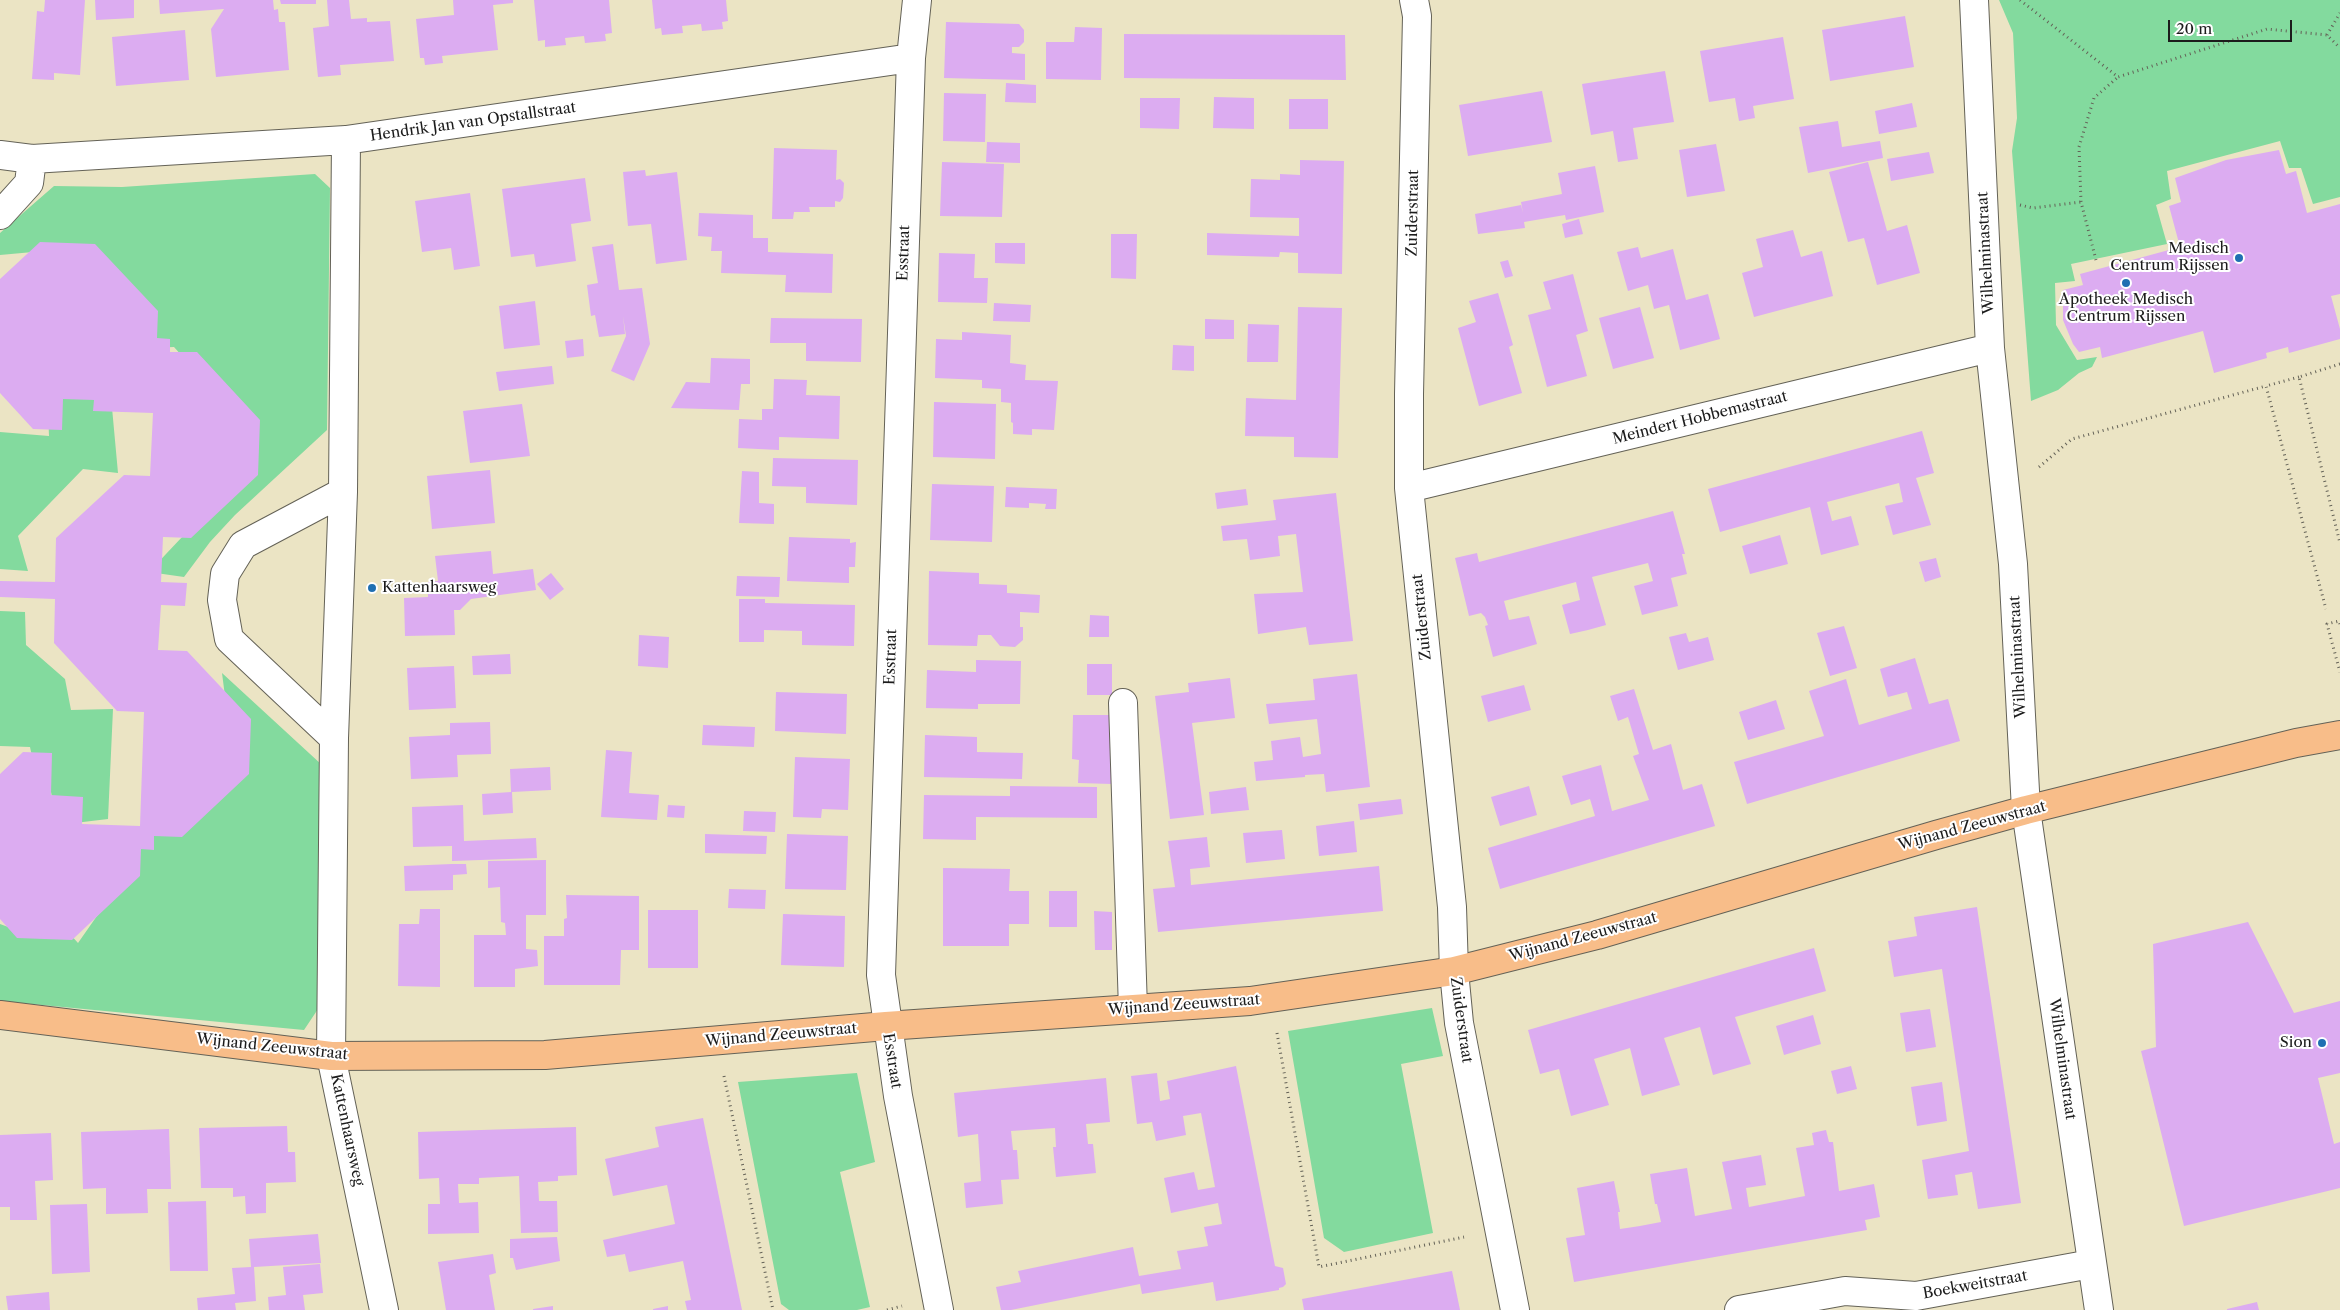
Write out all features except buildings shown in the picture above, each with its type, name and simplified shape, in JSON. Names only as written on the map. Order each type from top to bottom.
[{"type":"main road","name":"Wijnand Zeeuwstraat","points":[[0,1015],[331,1056],[545,1055],[886,1026],[1270,998],[1454,971],[1597,935],[2026,810],[2296,743],[2340,735]]},
{"type":"street","name":"Esstraat","points":[[917,0],[910,58],[881,975],[886,1026],[898,1096],[939,1310]]},
{"type":"street","name":"Zuiderstraat","points":[[1414,0],[1417,16],[1409,384],[1409,488],[1452,907],[1458,1023],[1515,1310]]},
{"type":"street","name":"Wilhelminastraat","points":[[1974,0],[1990,348],[2013,564],[2026,810],[2099,1310]]},
{"type":"street","name":"Hendrik Jan van Opstallstraat","points":[[0,155],[32,159],[346,140],[910,58]]},
{"type":"street","name":"Kattenhaarsweg","points":[[346,140],[343,492],[334,738],[331,1056],[384,1310]]},
{"type":"street","points":[[0,215],[29,183],[32,159]]},
{"type":"street","name":"Meindert Hobbemastraat","points":[[1409,488],[1990,348]]},
{"type":"street","points":[[334,738],[229,639],[222,600],[225,574],[243,545],[343,492]]},
{"type":"street","points":[[1123,702],[1133,1009]]},
{"type":"street","name":"Boekweitstraat","points":[[1740,1310],[1845,1291],[1916,1296],[2091,1264]]},
{"type":"path","points":[[2020,0],[2118,77]]},
{"type":"path","points":[[2327,35],[2340,13]]},
{"type":"path","points":[[2096,260],[2081,202],[2079,147],[2094,98],[2118,77],[2267,29],[2327,35],[2340,48]]},
{"type":"path","points":[[1983,200],[2033,208],[2081,202]]},
{"type":"path","points":[[2006,494],[2072,439],[2340,364]]},
{"type":"path","points":[[2299,377],[2340,543]]},
{"type":"path","points":[[2266,386],[2326,609]]},
{"type":"path","points":[[2340,624],[2339,621],[2327,624],[2340,672]]},
{"type":"path","points":[[1270,998],[1319,1267],[1499,1230]]},
{"type":"path","points":[[717,1040],[773,1310]]},
{"type":"green space","points":[[1999,0],[2340,0],[2340,197],[2313,204],[2301,168],[2289,168],[2280,141],[2167,171],[2171,199],[2156,205],[2167,244],[2071,264],[2075,281],[2055,283],[2056,325],[2077,360],[2097,357],[2092,367],[2079,373],[2058,390],[2031,401],[2012,151],[2017,118],[2013,33]]},
{"type":"green space","points":[[315,174],[330,188],[327,430],[235,515],[210,542],[184,577],[149,572],[234,482],[227,406],[174,347],[123,349],[66,249],[0,255],[0,233],[54,186],[122,187]]},
{"type":"green space","points":[[110,386],[118,473],[83,469],[18,536],[28,571],[0,569],[0,432],[49,436],[47,387]]},
{"type":"green space","points":[[0,611],[25,612],[26,645],[65,679],[71,710],[113,709],[108,819],[58,825],[51,792],[40,793],[30,747],[0,746]]},
{"type":"green space","points":[[222,673],[322,765],[318,1009],[304,1030],[0,1001],[0,924],[19,931],[59,922],[78,943],[127,873],[137,838],[231,743]]},
{"type":"green space","points":[[1432,1008],[1443,1056],[1401,1064],[1433,1233],[1344,1252],[1324,1238],[1288,1031]]},
{"type":"green space","points":[[857,1073],[875,1162],[840,1172],[870,1307],[857,1310],[789,1310],[781,1304],[738,1082]]},
{"type":"place","name":"Medisch Centrum Rijssen","points":[[2239,258]]},
{"type":"place","name":"Apotheek Medisch Centrum Rijssen","points":[[2126,283]]},
{"type":"place","name":"Kattenhaarsweg","points":[[372,588]]},
{"type":"place","name":"Sion","points":[[2322,1043]]}]
